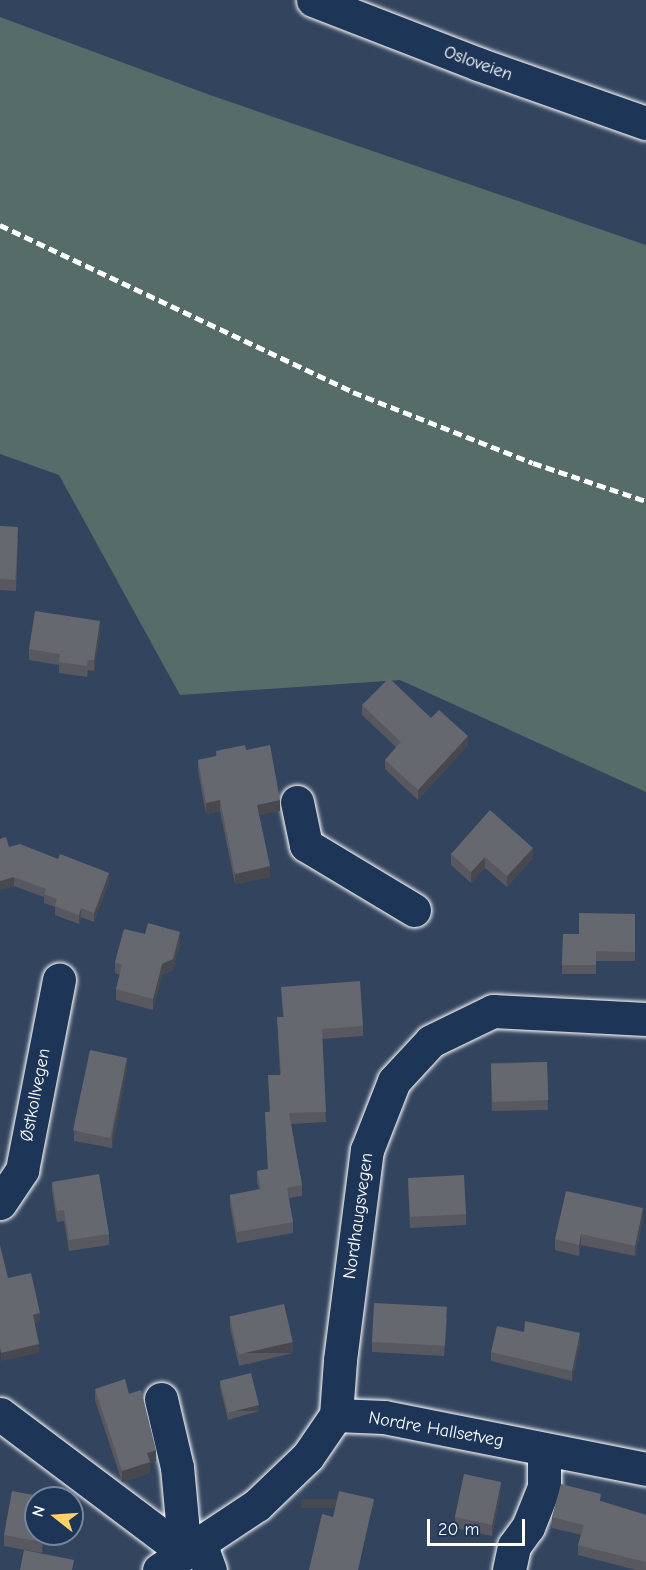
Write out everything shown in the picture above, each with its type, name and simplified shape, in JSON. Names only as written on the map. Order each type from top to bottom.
[{"type":"main road","name":"Osloveien","points":[[313,0],[478,64],[646,123]]},
{"type":"main road","points":[[297,802],[306,845],[414,910]]},
{"type":"main road","name":"Østkollvegen","points":[[0,1203],[22,1170],[59,980]]},
{"type":"main road","name":"Nordhaugsvegen","points":[[336,1415],[340,1360],[367,1150],[394,1081],[431,1041],[493,1011],[646,1019]]},
{"type":"main road","points":[[161,1399],[177,1467],[189,1559]]},
{"type":"main road","points":[[0,1414],[189,1559]]},
{"type":"main road","points":[[189,1559],[257,1505],[308,1456],[336,1415]]},
{"type":"main road","name":"Nordre Hallsetveg","points":[[336,1415],[384,1418],[646,1469]]},
{"type":"main road","points":[[509,1570],[514,1546],[528,1527],[544,1487],[544,1450]]},
{"type":"green space","points":[[0,17],[210,95],[646,245],[646,792],[400,680],[180,695],[59,475],[0,454]]},
{"type":"building","points":[[0,526],[18,527],[15,580],[0,579]]},
{"type":"building","points":[[35,611],[100,621],[94,660],[88,660],[87,666],[59,662],[60,654],[29,649]]},
{"type":"building","points":[[389,678],[431,718],[439,710],[468,736],[418,790],[385,760],[401,742],[362,705]]},
{"type":"building","points":[[245,745],[246,750],[270,745],[280,800],[257,805],[270,866],[235,874],[220,800],[206,803],[198,760],[217,756],[216,751]]},
{"type":"building","points":[[490,810],[533,848],[507,876],[485,857],[471,872],[451,854]]},
{"type":"building","points":[[6,837],[9,847],[20,844],[58,859],[60,854],[109,873],[94,913],[81,908],[79,915],[55,906],[57,899],[44,894],[46,889],[14,877],[0,881],[0,839]]},
{"type":"building","points":[[579,913],[635,914],[635,952],[596,951],[596,965],[562,965],[563,934],[579,934]]},
{"type":"building","points":[[148,923],[180,932],[173,959],[162,964],[153,999],[116,989],[122,965],[115,962],[124,929],[145,934]]},
{"type":"building","points":[[360,981],[363,1026],[322,1029],[326,1112],[289,1113],[302,1185],[287,1188],[293,1222],[237,1232],[230,1195],[261,1189],[257,1171],[268,1169],[265,1112],[270,1112],[268,1075],[281,1075],[277,1017],[284,1017],[281,987]]},
{"type":"building","points":[[90,1050],[127,1058],[110,1138],[73,1130]]},
{"type":"building","points":[[547,1062],[548,1100],[492,1102],[491,1064]]},
{"type":"building","points":[[99,1174],[109,1234],[69,1240],[64,1210],[57,1211],[52,1182]]},
{"type":"building","points":[[464,1175],[466,1214],[410,1217],[408,1178]]},
{"type":"building","points":[[566,1191],[643,1208],[635,1246],[581,1234],[579,1245],[555,1239]]},
{"type":"building","points":[[0,1245],[8,1278],[31,1273],[40,1313],[33,1315],[39,1344],[1,1353],[0,1348]]},
{"type":"building","points":[[374,1303],[447,1307],[445,1346],[372,1342]]},
{"type":"building","points":[[284,1304],[293,1342],[238,1355],[229,1317]]},
{"type":"building","points":[[525,1321],[580,1333],[572,1371],[491,1352],[497,1326],[524,1332]]},
{"type":"building","points":[[251,1373],[259,1405],[228,1413],[220,1381]]},
{"type":"building","points":[[125,1379],[129,1394],[141,1390],[156,1450],[147,1453],[150,1462],[122,1471],[95,1389]]},
{"type":"building","points":[[464,1474],[501,1482],[492,1525],[455,1517]]},
{"type":"building","points":[[561,1484],[601,1494],[600,1501],[646,1515],[646,1562],[578,1545],[584,1525],[552,1517]]},
{"type":"building","points":[[12,1491],[24,1493],[24,1539],[4,1535]]},
{"type":"building","points":[[339,1491],[374,1499],[358,1570],[309,1570],[322,1514],[333,1517]]},
{"type":"building","points":[[24,1550],[74,1560],[72,1570],[20,1570]]},
{"type":"railway","points":[[0,225],[353,392],[533,463],[646,501]]}]
